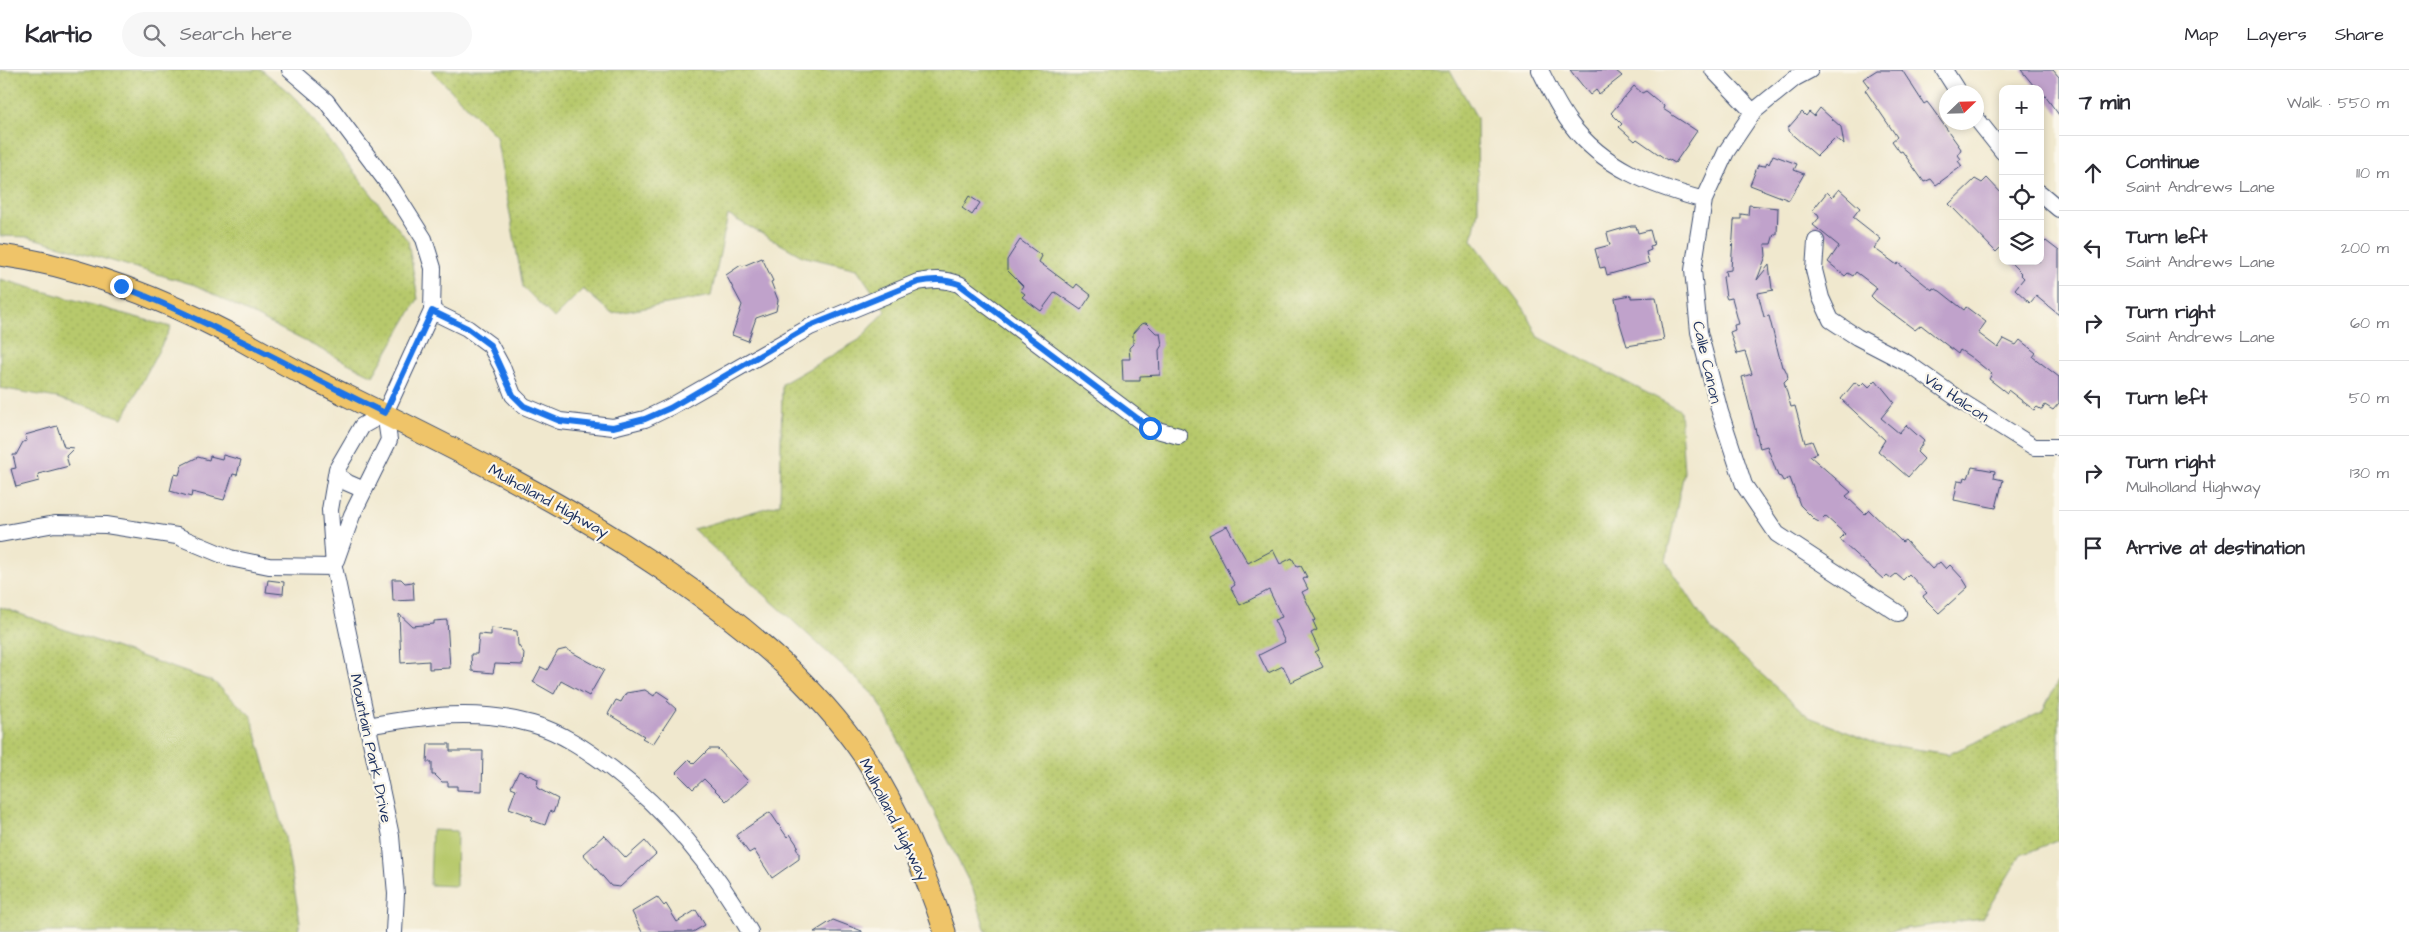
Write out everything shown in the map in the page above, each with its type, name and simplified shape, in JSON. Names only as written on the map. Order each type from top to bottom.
[{"type":"main road","name":"Mulholland Highway","points":[[0,255],[30,259],[75,270],[175,308],[540,493],[602,529],[699,594],[782,662],[820,701],[864,756],[919,860],[945,932]]},
{"type":"street","points":[[0,534],[55,524],[106,525],[176,536],[230,558],[270,566],[334,567],[352,515],[389,440],[385,413],[432,311],[433,268],[424,239],[393,190],[326,101],[290,70]]},
{"type":"street","points":[[1540,70],[1570,124],[1604,159],[1658,188],[1704,200]]},
{"type":"street","points":[[1713,70],[1753,112]]},
{"type":"street","name":"Calle Canon","points":[[1810,70],[1795,78],[1753,112],[1726,152],[1704,200],[1693,270],[1699,332],[1720,412],[1744,485],[1777,534],[1898,613]]},
{"type":"street","points":[[1944,70],[1954,85]]},
{"type":"street","points":[[1984,128],[1999,147]]},
{"type":"street","points":[[2044,196],[2059,209]]},
{"type":"street","name":"Via Halcon","points":[[1816,241],[1814,270],[1827,314],[1831,320],[1857,337],[1907,363],[1964,403],[2034,448],[2059,447]]},
{"type":"street","points":[[432,311],[467,328],[490,345],[513,395],[524,406],[560,421],[613,427],[645,419],[670,408],[810,326],[918,282],[931,279],[944,280],[959,284],[1150,428],[1179,436]]},
{"type":"street","name":"Mountain Park Drive","points":[[385,413],[362,426],[336,469],[330,510],[334,567],[391,836],[396,894],[394,932]]},
{"type":"street","points":[[336,475],[348,484],[364,490]]},
{"type":"street","points":[[367,726],[422,716],[460,714],[498,717],[533,724],[568,739],[622,777],[655,804],[686,836],[718,878],[750,932]]},
{"type":"green space","points":[[0,70],[262,70],[297,99],[408,241],[418,299],[373,376],[195,285],[29,237],[0,236]]},
{"type":"green space","points":[[431,70],[1450,70],[1477,118],[1478,210],[1472,240],[1525,310],[1537,336],[1680,410],[1684,472],[1666,561],[1709,627],[1809,717],[1875,743],[1949,754],[2042,712],[2059,679],[2059,840],[2021,855],[1982,918],[1883,932],[986,932],[974,892],[877,698],[693,529],[780,504],[782,384],[859,340],[886,311],[857,269],[802,256],[728,215],[711,296],[612,314],[583,289],[554,318],[523,287],[496,136]]},
{"type":"green space","points":[[0,279],[171,327],[123,418],[57,398],[0,388]]},
{"type":"green space","points":[[0,607],[214,682],[251,716],[285,837],[300,921],[298,932],[0,932]]},
{"type":"green space","points":[[432,830],[457,831],[456,886],[430,885]]},
{"type":"building","points":[[1570,70],[1615,70],[1622,76],[1599,94],[1596,90],[1590,95]]},
{"type":"building","points":[[1877,70],[1902,70],[1924,104],[1927,102],[1939,119],[1939,130],[1947,130],[1961,149],[1958,155],[1961,159],[1958,161],[1962,166],[1936,185],[1931,179],[1924,182],[1902,151],[1900,152],[1892,141],[1897,137],[1865,90],[1869,87],[1863,79]]},
{"type":"building","points":[[2021,70],[2053,70],[2059,77],[2059,115],[2044,94],[2044,85],[2033,85]]},
{"type":"building","points":[[1634,86],[1642,93],[1646,91],[1664,106],[1663,109],[1697,131],[1675,163],[1667,160],[1637,139],[1635,141],[1619,127],[1622,124],[1611,113]]},
{"type":"building","points":[[1820,108],[1841,127],[1844,145],[1835,138],[1817,156],[1788,131],[1788,128],[1802,112],[1806,116],[1809,112],[1814,116]]},
{"type":"building","points":[[1773,155],[1797,164],[1794,170],[1804,174],[1789,200],[1750,185],[1758,165],[1765,166],[1767,162],[1769,164]]},
{"type":"building","points":[[1987,178],[1999,191],[1999,249],[1996,252],[1949,204],[1975,179],[1982,183]]},
{"type":"building","points":[[1839,189],[1860,208],[1853,217],[1881,239],[1874,248],[1897,265],[1898,263],[1932,290],[1933,288],[1940,291],[1964,310],[1966,307],[1986,322],[1978,333],[1998,348],[2004,339],[2016,345],[2020,340],[2036,353],[2033,357],[2059,377],[2059,403],[2053,410],[2045,405],[2042,410],[2037,407],[2034,410],[2008,390],[2007,393],[1989,379],[1992,374],[1972,358],[1960,350],[1958,354],[1921,325],[1915,330],[1876,301],[1871,296],[1877,288],[1856,272],[1853,276],[1848,273],[1845,276],[1828,262],[1839,246],[1813,225],[1819,218],[1818,214],[1812,211],[1827,192],[1832,197]]},
{"type":"building","points":[[969,196],[980,203],[972,215],[962,208]]},
{"type":"building","points":[[1749,205],[1778,208],[1777,234],[1774,234],[1771,244],[1765,244],[1766,256],[1757,280],[1769,265],[1772,289],[1774,290],[1758,293],[1764,317],[1769,316],[1782,367],[1784,367],[1787,373],[1788,378],[1784,382],[1791,407],[1795,406],[1805,443],[1812,441],[1817,453],[1810,456],[1851,492],[1846,496],[1865,514],[1869,510],[1902,542],[1905,540],[1932,569],[1940,562],[1946,569],[1950,565],[1963,579],[1968,587],[1939,613],[1924,598],[1923,596],[1927,593],[1909,574],[1903,580],[1896,574],[1891,578],[1887,575],[1883,579],[1845,545],[1840,539],[1845,534],[1825,516],[1819,522],[1815,520],[1800,505],[1790,478],[1783,481],[1778,476],[1767,446],[1760,448],[1742,377],[1752,374],[1745,352],[1737,354],[1730,332],[1735,330],[1734,325],[1739,324],[1732,298],[1727,299],[1726,297],[1723,277],[1726,276],[1725,271],[1731,270],[1734,221],[1735,219],[1741,219],[1741,214],[1748,215]]},
{"type":"building","points":[[1636,226],[1638,233],[1650,230],[1654,245],[1650,246],[1651,250],[1646,252],[1649,263],[1607,275],[1605,267],[1600,268],[1595,249],[1610,245],[1607,233]]},
{"type":"building","points":[[1020,240],[1042,256],[1039,262],[1074,288],[1077,284],[1091,295],[1081,310],[1055,292],[1041,311],[1022,297],[1025,294],[1020,290],[1023,286],[1007,270],[1007,260]]},
{"type":"building","points":[[2046,241],[2059,251],[2059,315],[2036,296],[2030,303],[2015,289],[2024,278],[2013,265],[2044,265],[2044,243]]},
{"type":"building","points":[[762,258],[773,281],[771,282],[778,300],[776,311],[756,318],[748,341],[732,335],[742,305],[726,275],[741,265],[743,266]]},
{"type":"building","points":[[1631,295],[1631,298],[1656,297],[1664,340],[1627,346],[1615,298]]},
{"type":"building","points":[[1146,323],[1156,333],[1160,333],[1162,345],[1159,350],[1160,375],[1140,376],[1140,381],[1123,381],[1122,359],[1130,359],[1129,348],[1133,344],[1133,333],[1141,324]]},
{"type":"building","points":[[1876,380],[1894,402],[1881,418],[1899,433],[1906,425],[1924,441],[1917,452],[1924,459],[1908,477],[1878,451],[1885,440],[1841,399],[1855,382],[1860,386],[1864,382],[1869,387]]},
{"type":"building","points":[[57,426],[64,447],[74,448],[66,456],[69,466],[38,474],[39,481],[16,487],[11,469],[16,468],[13,455],[16,455],[23,442],[27,441],[25,435]]},
{"type":"building","points":[[223,455],[241,460],[237,475],[233,474],[224,500],[192,492],[191,497],[170,491],[174,474],[179,475],[182,465],[198,457],[209,460],[210,456],[222,459]]},
{"type":"building","points":[[1972,467],[1995,471],[1994,478],[2003,480],[1996,508],[1954,500],[1958,480],[1964,481],[1965,477],[1968,478]]},
{"type":"building","points":[[1227,526],[1248,563],[1273,550],[1280,564],[1292,558],[1297,567],[1301,566],[1307,577],[1303,579],[1308,589],[1302,592],[1316,620],[1313,621],[1317,630],[1311,633],[1319,650],[1315,652],[1323,667],[1291,682],[1283,666],[1268,673],[1259,655],[1285,642],[1274,620],[1282,617],[1269,590],[1240,605],[1231,588],[1235,585],[1209,535]]},
{"type":"building","points":[[392,579],[401,579],[405,583],[413,582],[414,600],[393,601]]},
{"type":"building","points":[[268,580],[284,582],[283,594],[266,592]]},
{"type":"building","points":[[399,614],[412,626],[434,624],[434,621],[447,620],[450,668],[429,669],[429,661],[401,663]]},
{"type":"building","points":[[491,628],[517,631],[518,645],[524,653],[523,665],[495,664],[493,673],[472,671],[471,654],[477,654],[479,634],[491,635]]},
{"type":"building","points":[[566,649],[604,670],[589,696],[561,681],[554,694],[533,682],[541,667],[547,670],[558,651]]},
{"type":"building","points":[[645,690],[654,696],[657,691],[669,699],[667,701],[676,709],[653,744],[642,738],[644,736],[608,714],[616,700],[621,702],[626,693]]},
{"type":"building","points":[[428,744],[450,744],[450,751],[483,751],[482,791],[457,790],[457,786],[448,786],[448,782],[442,782],[435,775],[432,775],[432,762],[427,762]]},
{"type":"building","points":[[709,749],[718,749],[748,781],[726,801],[704,779],[693,789],[676,772],[689,759],[694,764]]},
{"type":"building","points":[[519,771],[538,779],[537,788],[558,799],[553,813],[550,811],[545,825],[531,820],[533,817],[509,808],[516,789],[511,787]]},
{"type":"building","points":[[770,812],[787,837],[790,834],[798,846],[796,847],[799,853],[799,859],[772,878],[754,850],[749,853],[736,835]]},
{"type":"building","points":[[604,835],[626,858],[645,841],[656,854],[620,887],[611,886],[583,854]]},
{"type":"building","points":[[657,897],[664,906],[666,904],[677,922],[696,910],[705,925],[693,932],[642,932],[632,912]]},
{"type":"building","points":[[833,920],[862,931],[862,932],[814,932]]},
{"type":"route","points":[[121,286],[175,308],[385,413],[432,311],[467,328],[490,345],[502,367],[513,395],[524,406],[536,413],[560,421],[613,427],[645,419],[670,408],[810,326],[918,282],[931,279],[944,280],[959,284],[1150,428]]}]
